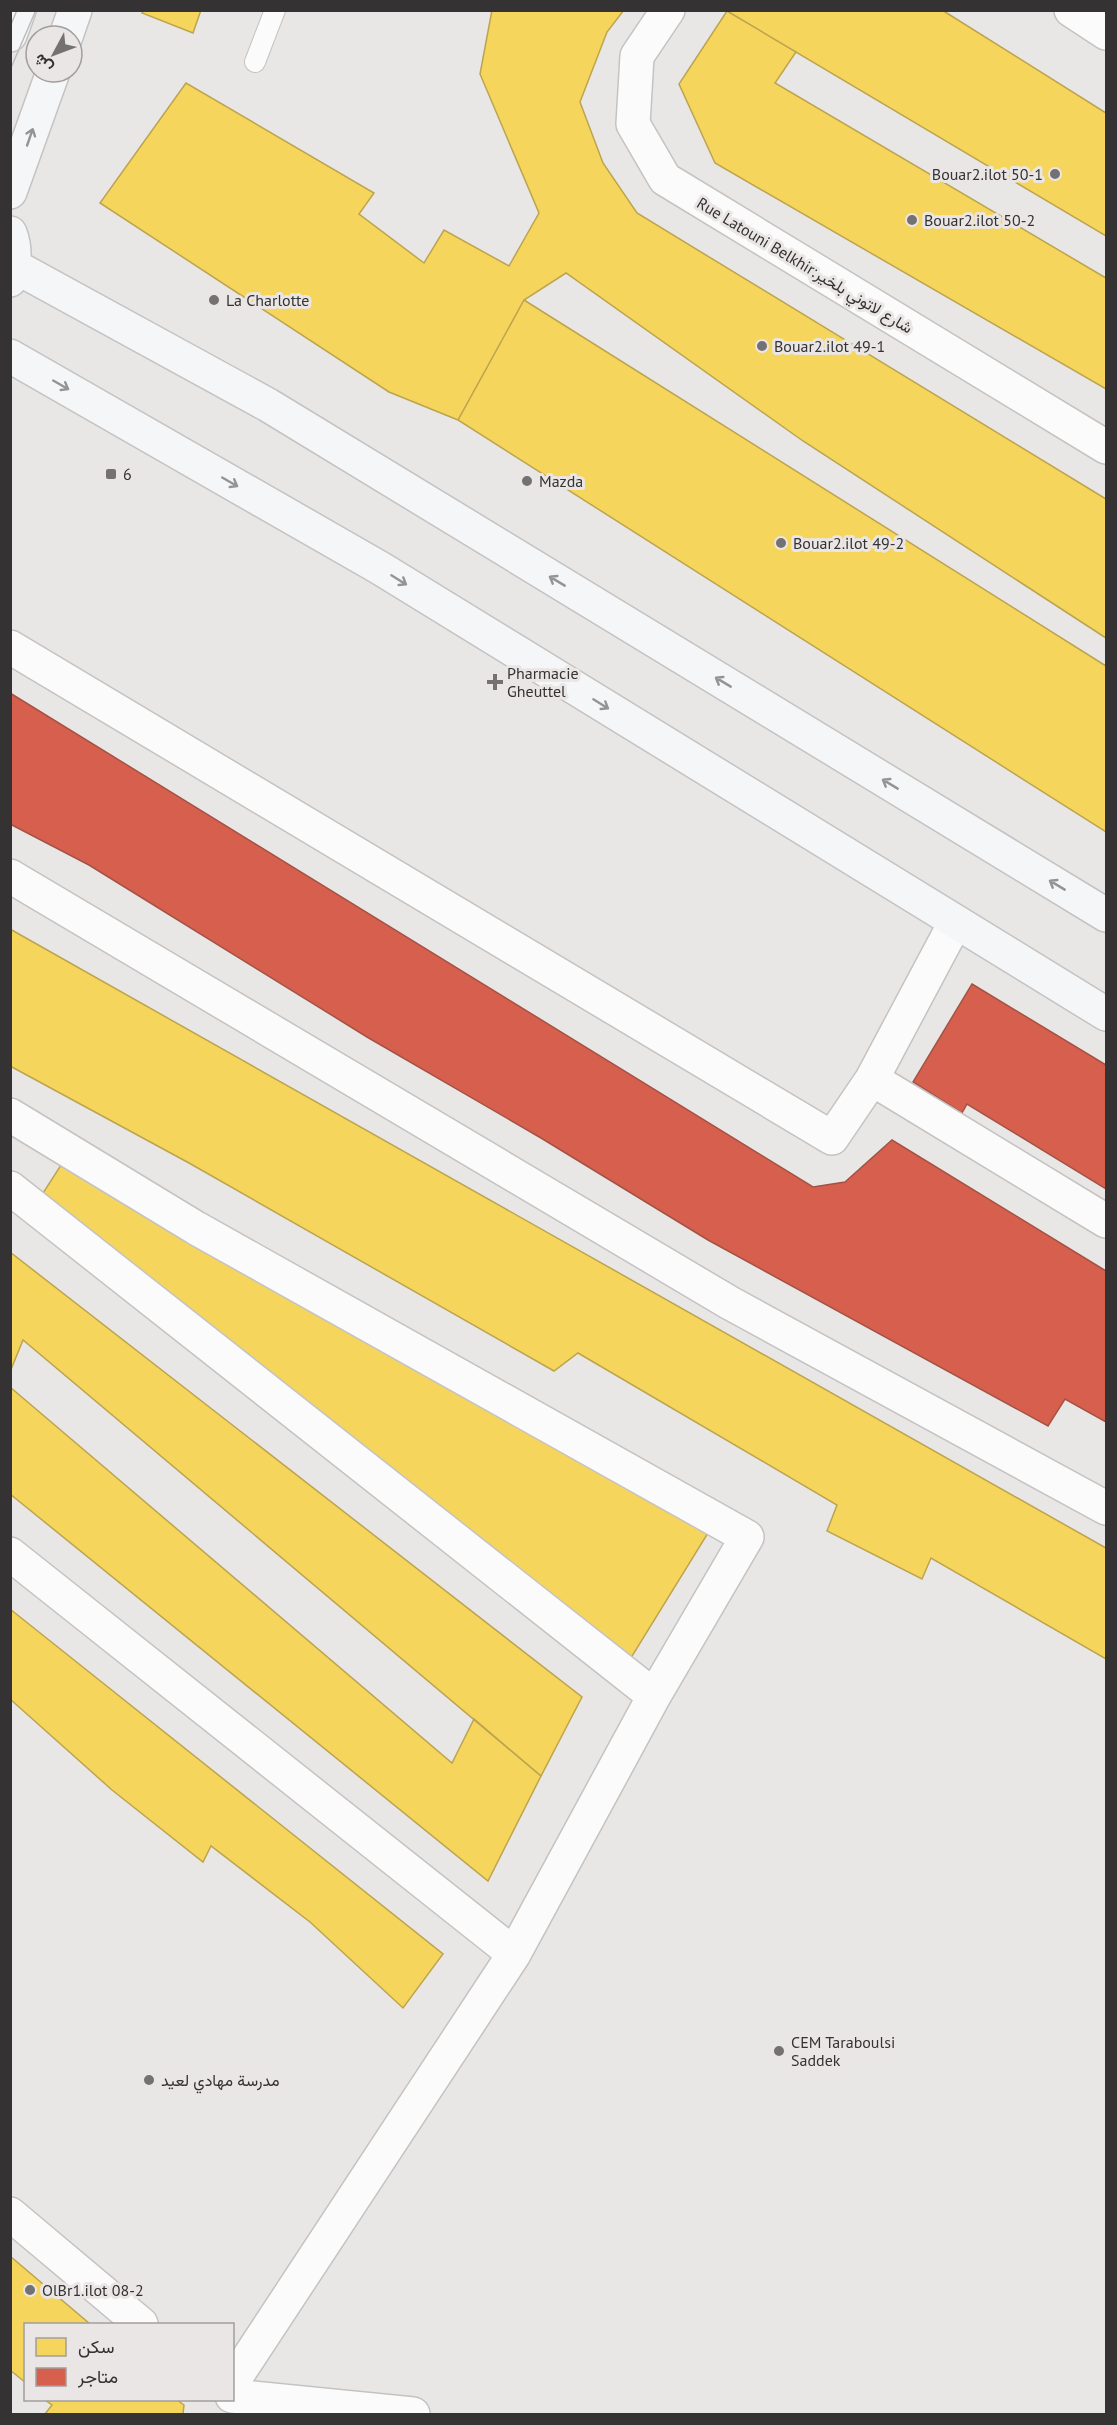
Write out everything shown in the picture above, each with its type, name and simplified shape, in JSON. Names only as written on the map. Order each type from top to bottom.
[{"type":"main road","points":[[10,35],[19,10]]},
{"type":"main road","points":[[10,192],[49,84]]},
{"type":"main road","points":[[10,233],[12,273],[268,405],[1107,915]]},
{"type":"main road","points":[[10,356],[380,568],[955,923],[1107,1014]]},
{"type":"street","name":"Rue Latouni Belkhir;شارع لاتوني بلخير","points":[[668,10],[637,56],[633,124],[665,180],[1107,447]]},
{"type":"street","points":[[1071,10],[1107,33]]},
{"type":"street","points":[[10,647],[832,1138],[872,1079],[955,923]]},
{"type":"street","points":[[10,876],[730,1303],[1107,1508]]},
{"type":"street","points":[[872,1079],[1107,1221]]},
{"type":"street","points":[[10,1115],[196,1228],[747,1537],[654,1696],[514,1954],[234,2380]]},
{"type":"street","points":[[10,1188],[654,1696]]},
{"type":"street","points":[[10,1554],[514,1954]]},
{"type":"street","points":[[10,2214],[139,2323]]},
{"type":"street","points":[[234,2396],[413,2415]]},
{"type":"lane","points":[[255,62],[275,10]]},
{"type":"building: سكن","points":[[144,10],[201,10],[193,33],[142,13]]},
{"type":"building: سكن","name":"Bouar2.ilot 49-1","points":[[492,10],[624,10],[607,32],[580,102],[603,163],[637,213],[1106,499],[1106,638],[803,441],[566,273],[524,300],[458,420],[389,392],[100,203],[186,83],[374,193],[359,214],[424,263],[444,230],[509,266],[539,213],[480,74]]},
{"type":"building: سكن","name":"Bouar2.ilot 50-1","points":[[942,10],[1106,113],[1106,236],[727,11]]},
{"type":"building: سكن","name":"Bouar2.ilot 50-2","points":[[727,11],[796,52],[775,83],[1106,278],[1106,389],[715,163],[679,84]]},
{"type":"building: سكن","name":"Bouar2.ilot 49-2","points":[[524,300],[1106,666],[1106,832],[458,420]]},
{"type":"building: سكن","points":[[10,929],[1106,1548],[1106,1659],[931,1558],[922,1579],[827,1531],[837,1505],[578,1353],[554,1371],[189,1163],[10,1066]]},
{"type":"building: سكن","points":[[72,1148],[716,1520],[626,1666],[43,1193]]},
{"type":"building: سكن","points":[[10,1252],[582,1697],[541,1776],[23,1340],[10,1372]]},
{"type":"building: سكن","points":[[10,1387],[452,1763],[474,1719],[541,1776],[488,1881],[10,1494]]},
{"type":"building: سكن","points":[[10,1609],[443,1954],[403,2008],[310,1922],[211,1846],[203,1862],[112,1790],[10,1699]]},
{"type":"building: سكن","name":"OlBr1.ilot 08-2","points":[[10,2256],[89,2323],[24,2323],[24,2381],[10,2370]]},
{"type":"building: سكن","points":[[46,2401],[178,2401],[184,2405],[183,2414],[45,2414],[52,2405]]},
{"type":"building: متاجر","points":[[10,693],[813,1187],[845,1182],[892,1140],[1106,1271],[1106,1422],[1065,1399],[1048,1426],[708,1240],[541,1138],[367,1037],[89,865],[10,824]]},
{"type":"building: متاجر","points":[[972,984],[1106,1065],[1106,1189],[967,1104],[962,1113],[913,1082]]},
{"type":"tram line","points":[[10,27],[17,10]]},
{"type":"tram line","points":[[10,70],[36,10]]},
{"type":"place","name":"Bouar2.ilot 50-1","points":[[1055,174]]},
{"type":"place","name":"Bouar2.ilot 50-2","points":[[912,220]]},
{"type":"place","name":"La Charlotte","points":[[214,300]]},
{"type":"place","name":"Bouar2.ilot 49-1","points":[[762,346]]},
{"type":"place","name":"6","points":[[111,474]]},
{"type":"place","name":"Mazda","points":[[527,481]]},
{"type":"place","name":"Bouar2.ilot 49-2","points":[[781,543]]},
{"type":"place","name":"Pharmacie Gheuttel","points":[[495,682]]},
{"type":"place","name":"CEM Taraboulsi Saddek","points":[[779,2051]]},
{"type":"place","name":"مدرسة مهادي لعيد","points":[[149,2080]]},
{"type":"place","name":"OlBr1.ilot 08-2","points":[[30,2290]]}]
